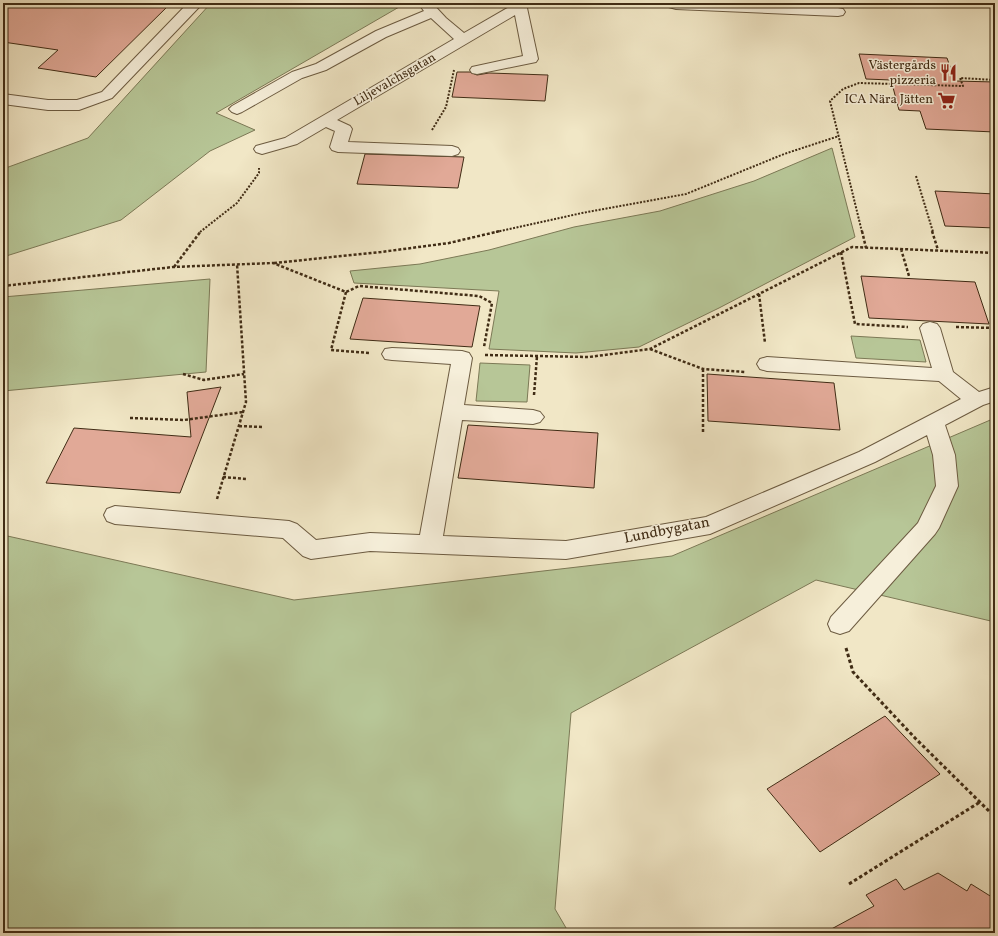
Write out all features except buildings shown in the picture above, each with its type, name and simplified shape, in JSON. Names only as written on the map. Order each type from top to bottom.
[{"type":"street","points":[[3,99],[48,105],[79,105],[107,95],[196,3]]},
{"type":"street","points":[[670,3],[676,5],[838,12]]},
{"type":"street","points":[[477,70],[531,59],[523,5]]},
{"type":"street","name":"Liljevalchsgatan","points":[[262,149],[290,141],[523,5]]},
{"type":"street","points":[[237,109],[297,75],[321,67],[429,7],[463,40]]},
{"type":"street","points":[[325,121],[344,129],[338,147],[452,151]]},
{"type":"street","points":[[930,328],[944,375]]},
{"type":"street","points":[[392,354],[462,358],[430,544]]},
{"type":"street","points":[[767,364],[944,375],[986,397]]},
{"type":"street","name":"Lundbygatan","points":[[209,524],[289,530],[311,550],[370,542],[566,550],[710,524],[868,457],[986,397]]},
{"type":"street","points":[[453,412],[533,417]]},
{"type":"street","points":[[840,624],[927,528],[947,486],[944,455],[934,423]]},
{"type":"street","points":[[115,515],[209,524]]},
{"type":"path","points":[[421,150],[446,106],[454,66],[432,58]]},
{"type":"path","points":[[866,248],[830,101],[836,92],[859,83],[963,86],[960,78],[995,80]]},
{"type":"path","points":[[3,286],[174,267],[273,263],[381,252],[448,243],[582,214],[686,194],[784,154],[839,136]]},
{"type":"path","points":[[174,267],[201,231],[237,203],[259,172],[262,149]]},
{"type":"path","points":[[916,176],[938,250]]},
{"type":"path","points":[[273,263],[346,292],[359,286],[479,296],[492,303],[483,354],[589,357],[650,349],[852,247],[995,253]]},
{"type":"path","points":[[902,249],[909,276]]},
{"type":"path","points":[[841,252],[855,324],[930,328],[943,326],[995,328]]},
{"type":"path","points":[[209,524],[246,402],[237,264]]},
{"type":"path","points":[[346,292],[331,350],[392,354]]},
{"type":"path","points":[[650,349],[703,370],[754,373],[767,364],[759,294]]},
{"type":"path","points":[[533,417],[537,356]]},
{"type":"path","points":[[703,370],[703,432]]},
{"type":"path","points":[[183,374],[204,380],[244,374]]},
{"type":"path","points":[[130,418],[184,420],[244,412]]},
{"type":"path","points":[[239,426],[262,427]]},
{"type":"path","points":[[224,477],[247,478]]},
{"type":"path","points":[[840,624],[853,672],[915,738],[995,817]]},
{"type":"path","points":[[849,884],[980,802]]},
{"type":"green space","points":[[211,3],[406,3],[216,113],[255,130],[210,151],[121,220],[3,257],[3,169],[88,138]]},
{"type":"green space","points":[[832,148],[855,237],[719,308],[639,347],[576,353],[489,349],[499,291],[354,283],[350,271],[420,264],[489,250],[574,227],[660,211],[754,181]]},
{"type":"green space","points":[[210,279],[206,372],[3,391],[3,297]]},
{"type":"green space","points":[[851,336],[920,340],[926,362],[856,358]]},
{"type":"green space","points":[[480,363],[530,365],[527,402],[476,401]]},
{"type":"green space","points":[[995,418],[995,622],[816,580],[571,713],[555,909],[569,933],[3,933],[3,535],[294,600],[672,556]]},
{"type":"place","name":"Västergårds pizzeria","points":[[949,73]]},
{"type":"place","name":"ICA Nära Jätten","points":[[946,100]]}]
